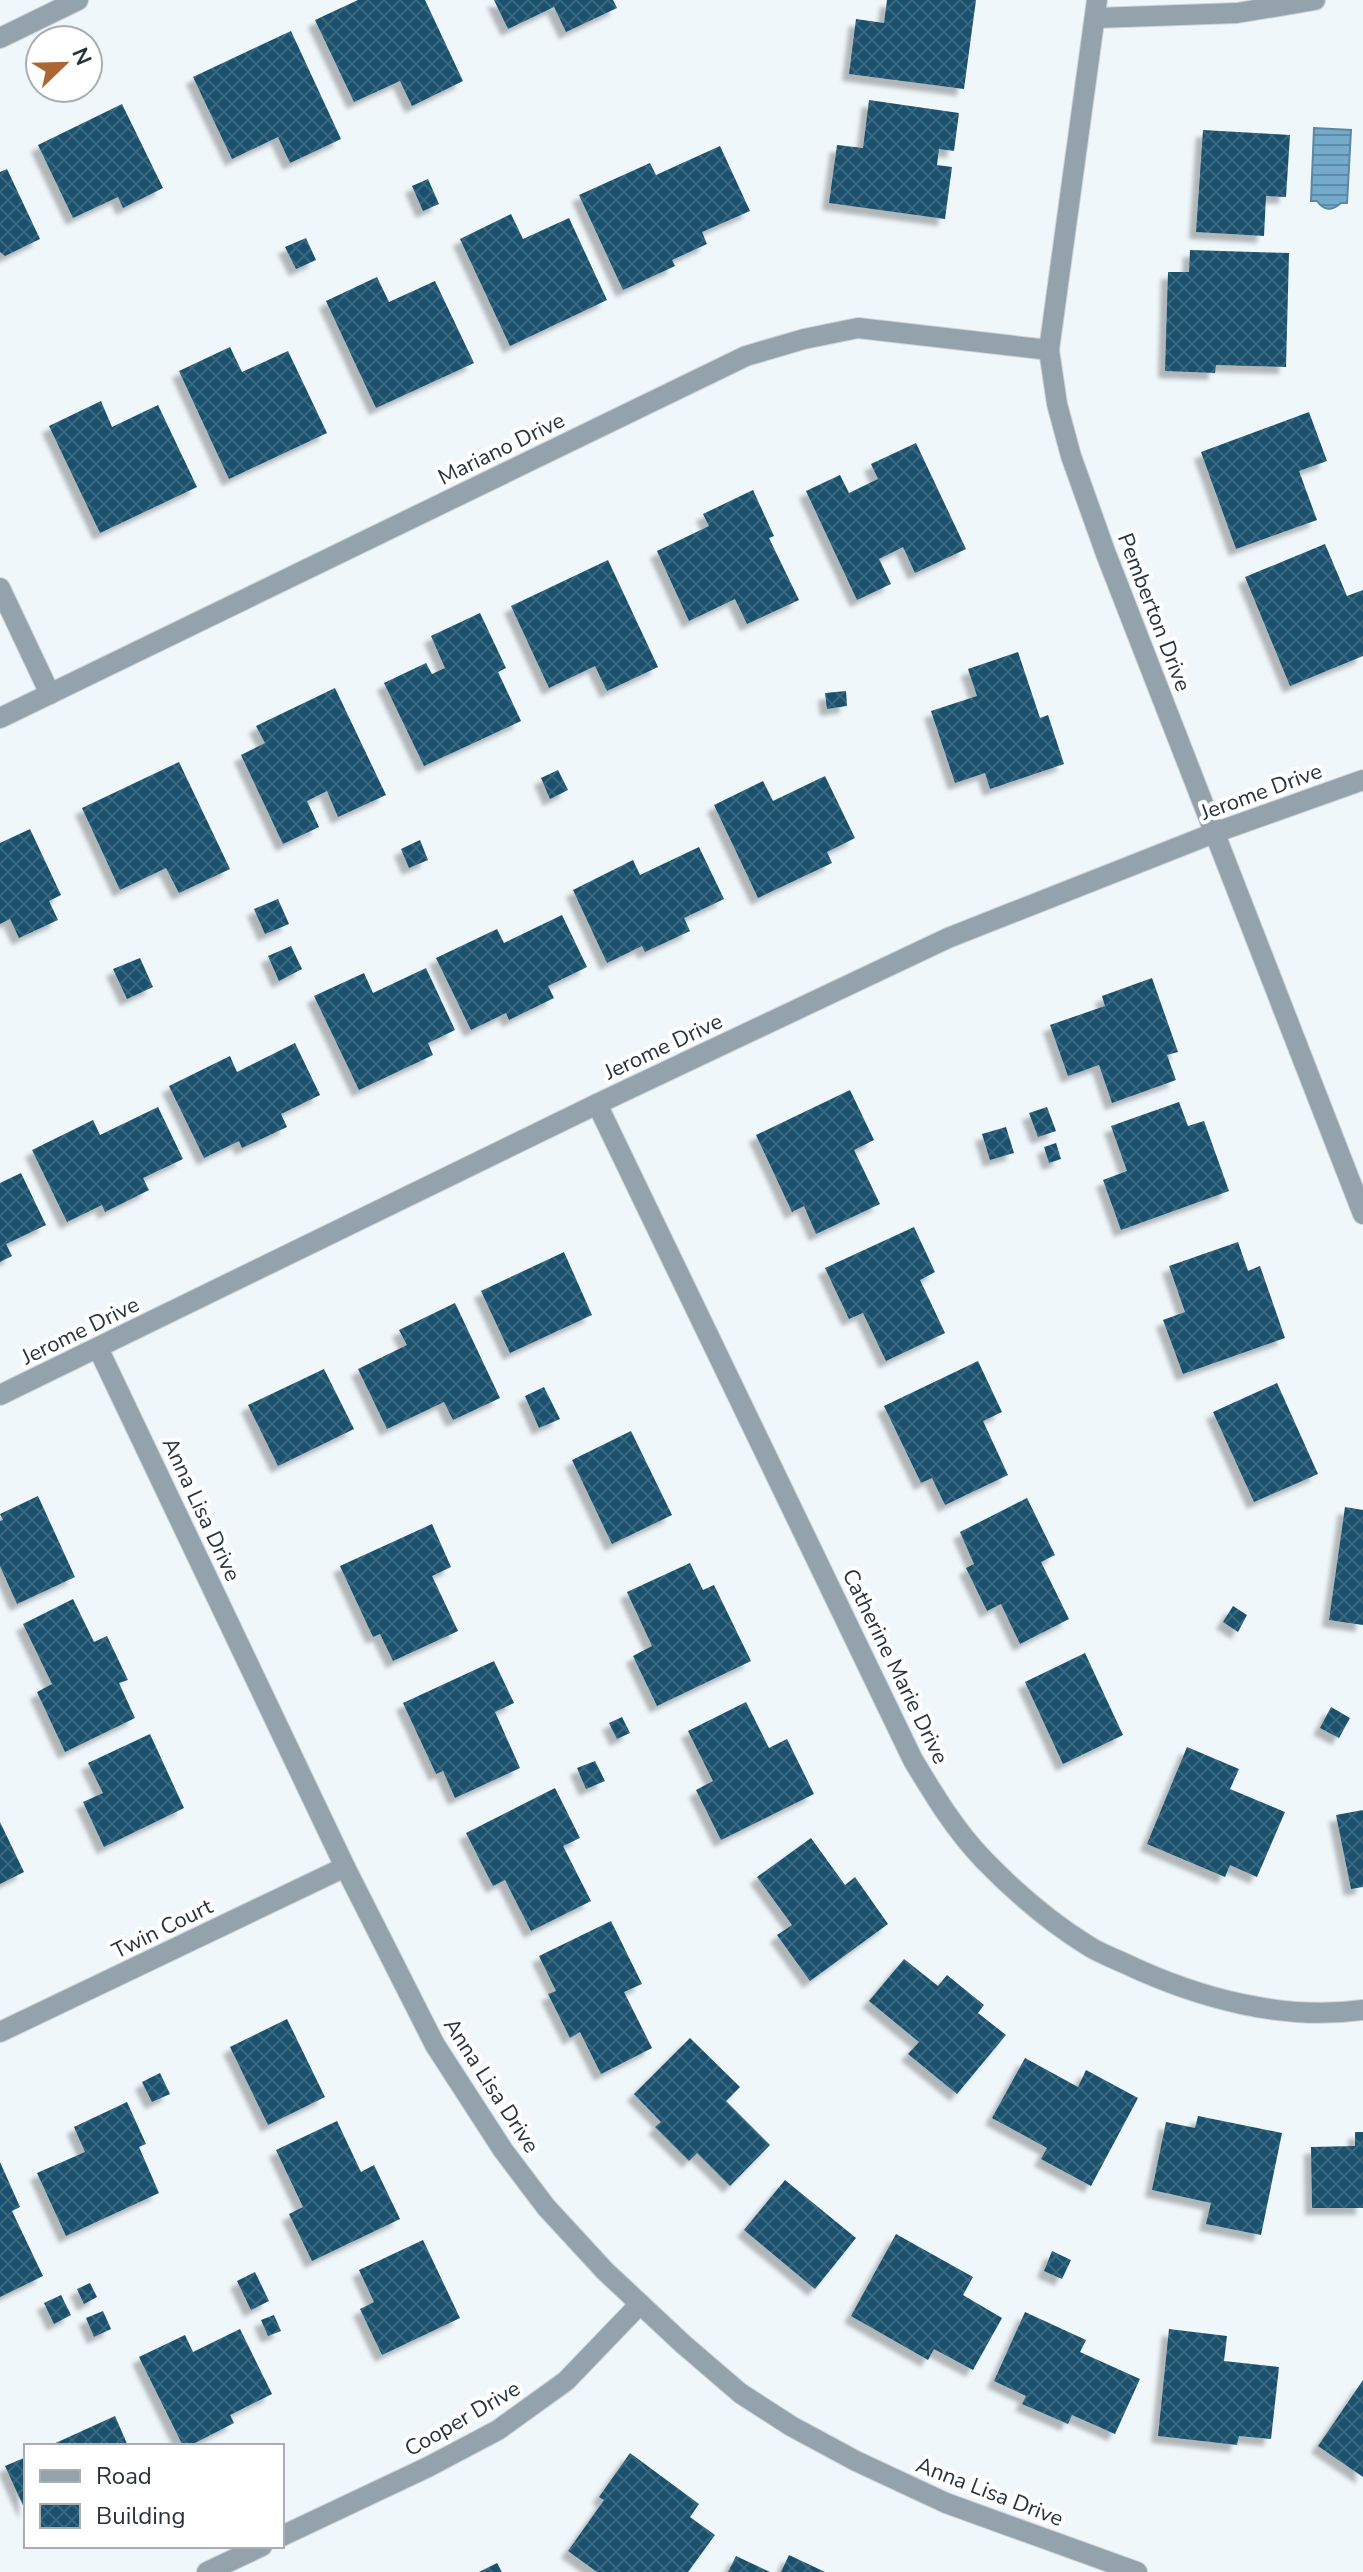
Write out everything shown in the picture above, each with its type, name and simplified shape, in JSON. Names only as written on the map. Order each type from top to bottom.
[{"type":"street","points":[[0,38],[78,0]]},
{"type":"street","points":[[1096,9],[1237,13],[1315,0]]},
{"type":"street","name":"Pemberton Drive","points":[[1096,9],[1049,350],[1057,404],[1071,456],[1363,1214]]},
{"type":"street","name":"Mariano Drive","points":[[0,718],[746,356],[804,339],[858,328],[1049,350]]},
{"type":"street","points":[[0,588],[50,694]]},
{"type":"street","name":"Jerome Drive","points":[[0,1395],[597,1104],[948,938],[1214,833],[1363,780]]},
{"type":"street","name":"Catherine Marie Drive","points":[[597,1104],[913,1760],[942,1808],[982,1858],[1026,1899],[1088,1946],[1160,1980],[1209,1996],[1256,2006],[1307,2012],[1363,2010]]},
{"type":"street","name":"Anna Lisa Drive","points":[[98,1348],[345,1867],[435,2045],[470,2101],[546,2207],[640,2304],[740,2393],[830,2447],[946,2503],[1137,2572]]},
{"type":"street","name":"Twin Court","points":[[0,2032],[345,1867]]},
{"type":"street","name":"Cooper Drive","points":[[284,2535],[498,2430],[566,2381],[640,2304]]},
{"type":"street","points":[[207,2572],[258,2548]]},
{"type":"water","points":[[1314,128],[1351,130],[1347,203],[1331,209],[1311,201]]},
{"type":"building","points":[[358,0],[425,0],[463,81],[412,106],[400,81],[354,102],[315,20]]},
{"type":"building","points":[[494,0],[613,0],[617,8],[566,32],[554,7],[508,29]]},
{"type":"building","points":[[887,0],[976,0],[964,89],[849,74],[856,19],[884,23]]},
{"type":"building","points":[[291,31],[341,139],[290,163],[278,137],[232,159],[193,77]]},
{"type":"building","points":[[869,100],[959,113],[954,151],[939,149],[937,165],[952,167],[945,219],[829,203],[837,145],[863,148]]},
{"type":"building","points":[[122,104],[163,188],[123,208],[118,197],[73,218],[38,145]]},
{"type":"building","points":[[1203,130],[1290,135],[1286,197],[1266,196],[1264,236],[1196,232]]},
{"type":"building","points":[[720,146],[750,211],[702,232],[707,244],[672,260],[675,266],[623,290],[579,195],[650,163],[656,175]]},
{"type":"building","points":[[7,169],[40,239],[5,256],[0,252],[0,172]]},
{"type":"building","points":[[428,179],[439,204],[423,211],[412,186]]},
{"type":"building","points":[[511,214],[523,239],[569,218],[607,300],[510,346],[460,239]]},
{"type":"building","points":[[306,238],[316,260],[296,269],[285,247]]},
{"type":"building","points":[[1190,250],[1289,253],[1286,367],[1216,365],[1215,373],[1165,371],[1168,272],[1189,272]]},
{"type":"building","points":[[377,277],[389,302],[435,281],[474,363],[376,408],[326,301]]},
{"type":"building","points":[[230,347],[242,372],[288,351],[327,433],[229,479],[179,371]]},
{"type":"building","points":[[101,401],[112,427],[158,405],[197,487],[100,533],[49,426]]},
{"type":"building","points":[[1309,412],[1327,461],[1299,471],[1317,520],[1236,549],[1201,452]]},
{"type":"building","points":[[916,443],[966,549],[915,573],[903,547],[879,559],[891,584],[857,600],[806,491],[840,475],[849,493],[878,479],[871,464]]},
{"type":"building","points":[[753,490],[774,536],[769,538],[799,600],[747,624],[735,599],[689,621],[657,551],[709,526],[703,514]]},
{"type":"building","points":[[1325,544],[1347,596],[1363,590],[1363,656],[1290,686],[1245,577]]},
{"type":"building","points":[[608,560],[658,667],[607,691],[595,666],[549,688],[511,606]]},
{"type":"building","points":[[480,613],[506,668],[498,672],[521,721],[424,766],[384,683],[426,663],[432,674],[445,668],[431,636]]},
{"type":"building","points":[[1018,652],[1040,718],[1048,715],[1064,764],[990,789],[985,773],[955,783],[931,711],[977,696],[968,669]]},
{"type":"building","points":[[335,688],[386,795],[338,817],[327,791],[307,801],[319,827],[283,844],[241,755],[265,743],[256,726]]},
{"type":"building","points":[[846,691],[847,706],[827,709],[825,693]]},
{"type":"building","points":[[179,762],[230,869],[179,893],[166,868],[120,890],[82,808]]},
{"type":"building","points":[[558,770],[568,790],[550,799],[541,778]]},
{"type":"building","points":[[825,776],[855,838],[827,852],[832,863],[758,898],[714,805],[763,781],[773,801]]},
{"type":"building","points":[[30,829],[61,895],[49,901],[58,920],[19,938],[10,919],[0,924],[0,843]]},
{"type":"building","points":[[420,840],[428,860],[409,868],[401,849]]},
{"type":"building","points":[[699,847],[724,899],[684,918],[690,931],[645,952],[642,946],[607,963],[573,890],[633,860],[640,875]]},
{"type":"building","points":[[278,899],[289,924],[265,934],[254,909]]},
{"type":"building","points":[[562,915],[587,967],[548,986],[554,998],[509,1020],[506,1013],[471,1030],[436,958],[497,929],[504,943]]},
{"type":"building","points":[[291,946],[302,969],[279,981],[268,956]]},
{"type":"building","points":[[140,958],[153,987],[127,999],[113,969]]},
{"type":"building","points":[[426,968],[455,1030],[428,1043],[433,1055],[359,1090],[314,996],[364,973],[373,993]]},
{"type":"building","points":[[1152,978],[1178,1052],[1167,1055],[1176,1080],[1112,1103],[1099,1065],[1068,1076],[1050,1025],[1105,1006],[1102,996]]},
{"type":"building","points":[[295,1043],[320,1095],[281,1114],[287,1127],[242,1148],[239,1141],[204,1158],[169,1086],[230,1056],[237,1072]]},
{"type":"building","points":[[850,1090],[874,1140],[854,1150],[880,1204],[816,1234],[804,1206],[792,1212],[756,1135]]},
{"type":"building","points":[[1179,1102],[1188,1126],[1204,1121],[1229,1191],[1121,1230],[1103,1180],[1127,1171],[1111,1126]]},
{"type":"building","points":[[158,1107],[183,1159],[143,1178],[149,1190],[105,1212],[102,1205],[67,1222],[32,1150],[93,1120],[100,1135]]},
{"type":"building","points":[[1047,1107],[1056,1131],[1038,1137],[1029,1113]]},
{"type":"building","points":[[1006,1127],[1014,1153],[990,1160],[982,1134]]},
{"type":"building","points":[[1056,1143],[1061,1159],[1049,1163],[1044,1147]]},
{"type":"building","points":[[21,1173],[46,1225],[6,1244],[12,1256],[0,1262],[0,1183]]},
{"type":"building","points":[[914,1227],[935,1272],[920,1280],[945,1333],[886,1361],[863,1313],[849,1319],[825,1268]]},
{"type":"building","points":[[1238,1242],[1248,1271],[1260,1266],[1285,1338],[1183,1374],[1163,1320],[1185,1312],[1169,1266]]},
{"type":"building","points":[[564,1252],[592,1315],[510,1353],[481,1291]]},
{"type":"building","points":[[455,1303],[500,1398],[453,1420],[444,1402],[387,1429],[358,1369],[407,1345],[399,1330]]},
{"type":"building","points":[[978,1361],[1002,1412],[983,1421],[1008,1475],[945,1505],[932,1478],[921,1483],[884,1406]]},
{"type":"building","points":[[324,1369],[354,1429],[278,1466],[248,1405]]},
{"type":"building","points":[[1277,1383],[1318,1474],[1254,1502],[1213,1412]]},
{"type":"building","points":[[544,1387],[560,1419],[539,1428],[525,1396]]},
{"type":"building","points":[[631,1431],[672,1515],[612,1544],[572,1460]]},
{"type":"building","points":[[38,1496],[75,1577],[17,1604],[0,1566],[0,1521],[3,1520],[0,1514]]},
{"type":"building","points":[[1027,1498],[1055,1555],[1041,1562],[1069,1619],[1020,1644],[1001,1604],[987,1611],[966,1568],[974,1564],[960,1532]]},
{"type":"building","points":[[1345,1507],[1363,1510],[1363,1625],[1329,1620]]},
{"type":"building","points":[[432,1524],[451,1567],[432,1576],[458,1631],[393,1661],[380,1634],[373,1637],[340,1566]]},
{"type":"building","points":[[690,1563],[703,1590],[714,1585],[751,1661],[657,1706],[633,1656],[652,1646],[627,1592]]},
{"type":"building","points":[[73,1599],[94,1642],[107,1636],[128,1680],[119,1683],[135,1718],[65,1752],[37,1692],[52,1684],[23,1624]]},
{"type":"building","points":[[1233,1606],[1247,1615],[1238,1632],[1223,1622]]},
{"type":"building","points":[[1085,1653],[1123,1735],[1063,1764],[1025,1682]]},
{"type":"building","points":[[494,1661],[514,1703],[495,1712],[520,1768],[455,1798],[443,1771],[436,1774],[403,1703]]},
{"type":"building","points":[[746,1702],[769,1748],[787,1739],[814,1794],[721,1840],[696,1790],[713,1781],[688,1731]]},
{"type":"building","points":[[1331,1707],[1350,1718],[1339,1738],[1320,1728]]},
{"type":"building","points":[[622,1717],[630,1733],[617,1739],[609,1723]]},
{"type":"building","points":[[150,1734],[184,1808],[104,1847],[83,1802],[103,1793],[88,1763]]},
{"type":"building","points":[[1187,1747],[1239,1769],[1230,1789],[1285,1812],[1257,1877],[1230,1865],[1225,1877],[1147,1844]]},
{"type":"building","points":[[595,1761],[605,1781],[586,1789],[577,1768]]},
{"type":"building","points":[[555,1788],[580,1838],[563,1846],[591,1901],[531,1931],[505,1880],[493,1886],[466,1833]]},
{"type":"building","points":[[1363,1810],[1363,1887],[1351,1889],[1336,1815]]},
{"type":"building","points":[[0,1822],[24,1872],[0,1884]]},
{"type":"building","points":[[811,1838],[845,1885],[855,1877],[888,1924],[810,1981],[777,1935],[792,1925],[757,1877]]},
{"type":"building","points":[[611,1921],[642,1984],[624,1992],[652,2048],[601,2074],[580,2032],[570,2038],[548,1994],[556,1991],[539,1956]]},
{"type":"building","points":[[904,1959],[938,1986],[947,1975],[984,2005],[978,2013],[1006,2035],[957,2094],[908,2054],[919,2042],[869,2001]]},
{"type":"building","points":[[287,2019],[325,2097],[268,2125],[230,2047]]},
{"type":"building","points":[[690,2038],[740,2087],[726,2101],[770,2145],[730,2186],[697,2153],[689,2161],[655,2127],[661,2122],[634,2094]]},
{"type":"building","points":[[1025,2058],[1078,2087],[1086,2070],[1138,2098],[1091,2186],[1041,2159],[1047,2148],[992,2118]]},
{"type":"building","points":[[160,2073],[170,2094],[152,2102],[142,2082]]},
{"type":"building","points":[[127,2102],[146,2144],[139,2147],[159,2193],[66,2236],[37,2173],[85,2152],[74,2127]]},
{"type":"building","points":[[1198,2116],[1282,2133],[1261,2235],[1206,2224],[1211,2203],[1152,2190],[1166,2122],[1195,2128]]},
{"type":"building","points":[[337,2121],[361,2172],[374,2165],[400,2219],[312,2261],[289,2214],[303,2207],[276,2150]]},
{"type":"building","points":[[1355,2132],[1363,2132],[1363,2208],[1312,2208],[1311,2147],[1355,2146]]},
{"type":"building","points":[[0,2162],[20,2207],[12,2211],[43,2276],[0,2297]]},
{"type":"building","points":[[785,2180],[856,2238],[815,2289],[744,2230]]},
{"type":"building","points":[[896,2234],[973,2277],[963,2295],[1002,2318],[973,2370],[934,2349],[928,2360],[851,2316]]},
{"type":"building","points":[[423,2240],[460,2318],[382,2355],[360,2309],[374,2302],[359,2270]]},
{"type":"building","points":[[1052,2251],[1071,2260],[1062,2279],[1044,2271]]},
{"type":"building","points":[[255,2272],[269,2301],[251,2310],[237,2281]]},
{"type":"building","points":[[90,2283],[97,2297],[84,2304],[77,2289]]},
{"type":"building","points":[[61,2295],[71,2315],[54,2324],[44,2303]]},
{"type":"building","points":[[103,2311],[111,2329],[94,2337],[86,2318]]},
{"type":"building","points":[[1025,2312],[1086,2340],[1080,2352],[1140,2379],[1115,2434],[1072,2415],[1068,2424],[1022,2404],[1026,2396],[994,2381]]},
{"type":"building","points":[[274,2315],[281,2331],[268,2336],[261,2320]]},
{"type":"building","points":[[240,2329],[272,2394],[230,2415],[234,2423],[193,2444],[182,2444],[139,2357],[185,2335],[193,2352]]},
{"type":"building","points":[[1169,2329],[1227,2336],[1224,2361],[1279,2367],[1271,2439],[1239,2436],[1237,2445],[1158,2436]]},
{"type":"building","points":[[1363,2380],[1363,2477],[1318,2446]]},
{"type":"building","points":[[115,2416],[127,2444],[53,2444]]},
{"type":"building","points":[[630,2453],[699,2504],[690,2517],[715,2535],[688,2572],[597,2572],[568,2551],[604,2500],[599,2497]]},
{"type":"building","points":[[24,2458],[24,2508],[5,2466]]},
{"type":"building","points":[[789,2555],[825,2572],[781,2572]]},
{"type":"building","points":[[736,2556],[770,2572],[728,2572]]},
{"type":"building","points":[[497,2563],[502,2572],[479,2572]]}]
